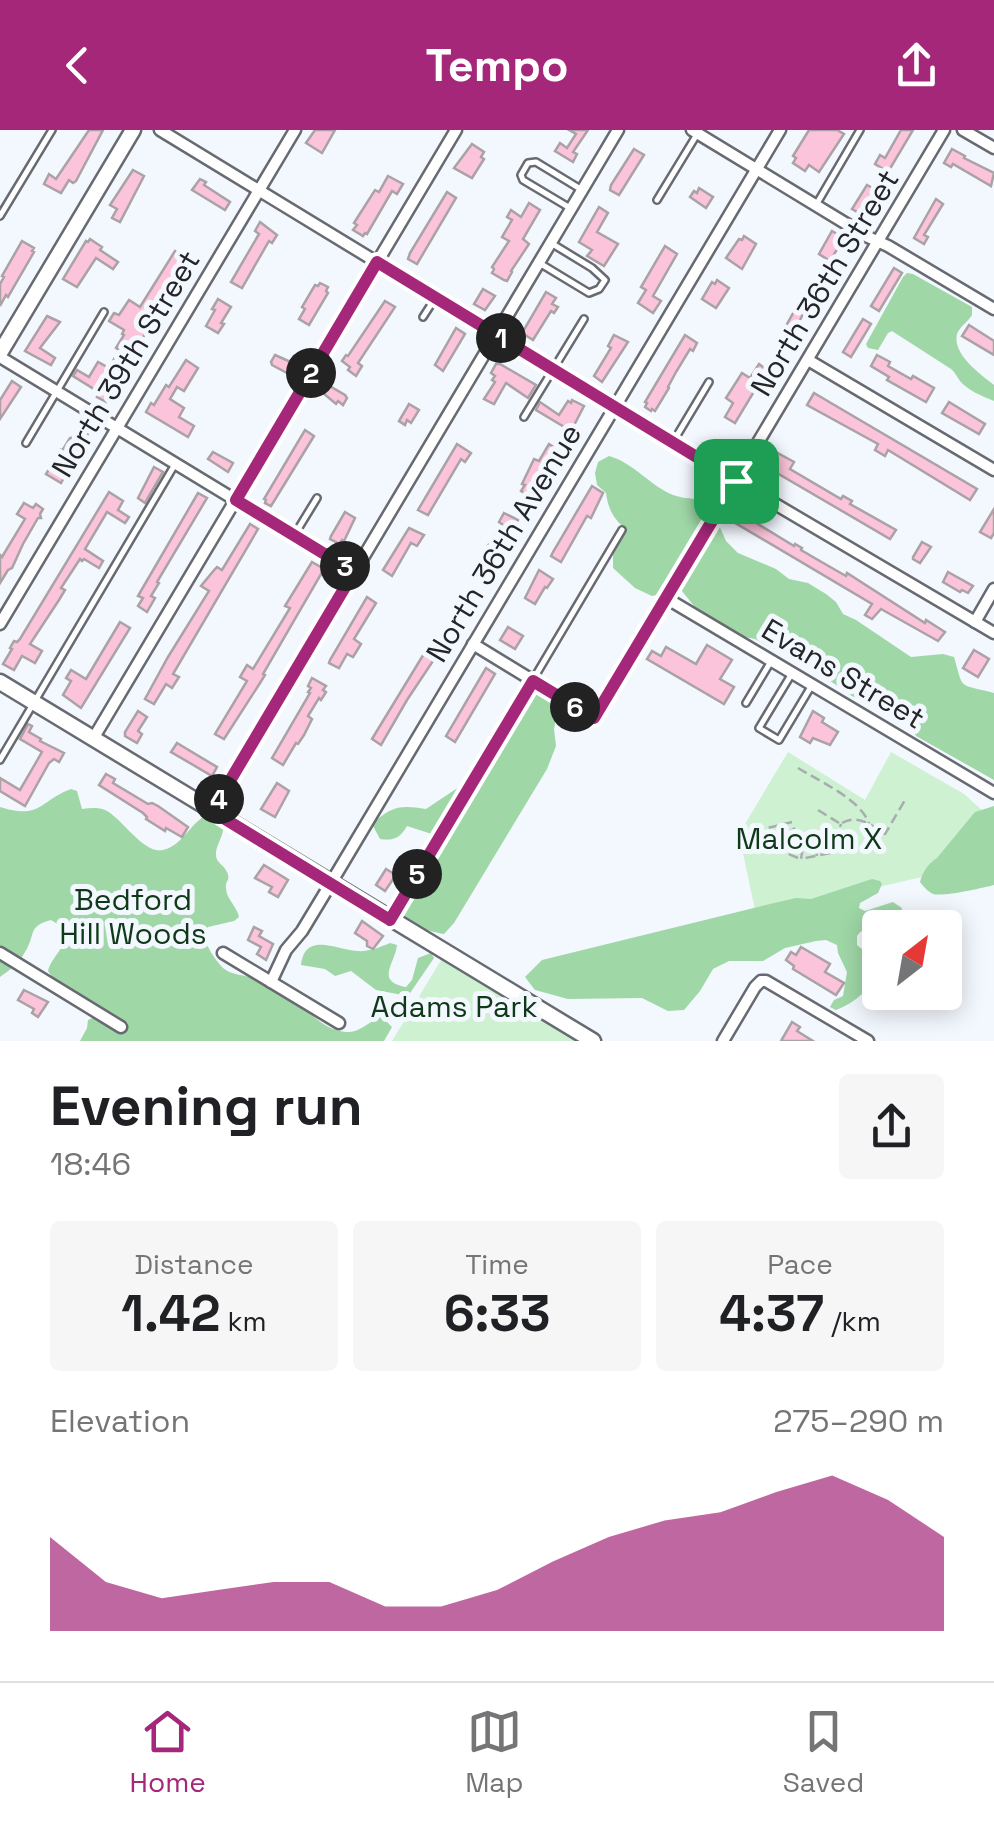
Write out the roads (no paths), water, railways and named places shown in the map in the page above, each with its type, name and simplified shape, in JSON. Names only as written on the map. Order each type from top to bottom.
[{"type":"street","points":[[133,130],[0,355],[354,572]]},
{"type":"street","points":[[160,130],[736,481],[994,633]]},
{"type":"street","name":"North 39th Street","points":[[0,624],[294,130]]},
{"type":"street","points":[[93,738],[456,130]]},
{"type":"street","points":[[212,811],[618,130]]},
{"type":"street","name":"North 36th Avenue","points":[[271,982],[286,950],[331,883],[780,130]]},
{"type":"street","name":"North 36th Street","points":[[533,681],[594,718],[944,130]]},
{"type":"street","points":[[963,130],[994,148]]},
{"type":"street","points":[[695,132],[994,309]]},
{"type":"street","points":[[808,360],[994,470]]},
{"type":"street","points":[[975,622],[994,589]]},
{"type":"street","name":"Evans Street","points":[[666,598],[994,793]]},
{"type":"street","points":[[473,644],[533,681]]},
{"type":"street","points":[[0,682],[593,1041]]},
{"type":"street","points":[[0,953],[122,1027]]},
{"type":"street","points":[[224,953],[339,1023]]},
{"type":"street","points":[[725,1040],[761,982],[868,1041]]},
{"type":"lane","points":[[0,216],[52,130]]},
{"type":"lane","points":[[816,205],[860,130]]},
{"type":"lane","points":[[657,200],[695,132]]},
{"type":"lane","points":[[571,208],[523,180],[520,175],[524,166],[536,162],[582,190]]},
{"type":"lane","points":[[538,262],[589,293],[599,290],[605,280],[550,242]]},
{"type":"lane","points":[[423,317],[436,298]]},
{"type":"lane","points":[[26,442],[104,312]]},
{"type":"lane","points":[[524,417],[584,319]]},
{"type":"lane","points":[[673,442],[710,382]]},
{"type":"lane","points":[[0,760],[175,463]]},
{"type":"lane","points":[[294,536],[316,498]]},
{"type":"lane","points":[[390,920],[622,530]]},
{"type":"lane","points":[[746,704],[771,660]]},
{"type":"lane","points":[[792,673],[760,728],[769,734],[779,740],[812,685]]},
{"type":"park label","name":"Malcolm X","points":[[809,839]]},
{"type":"park label","name":"Bedford Hill Woods","points":[[133,917]]},
{"type":"park label","name":"Adams Park","points":[[454,1007]]}]
